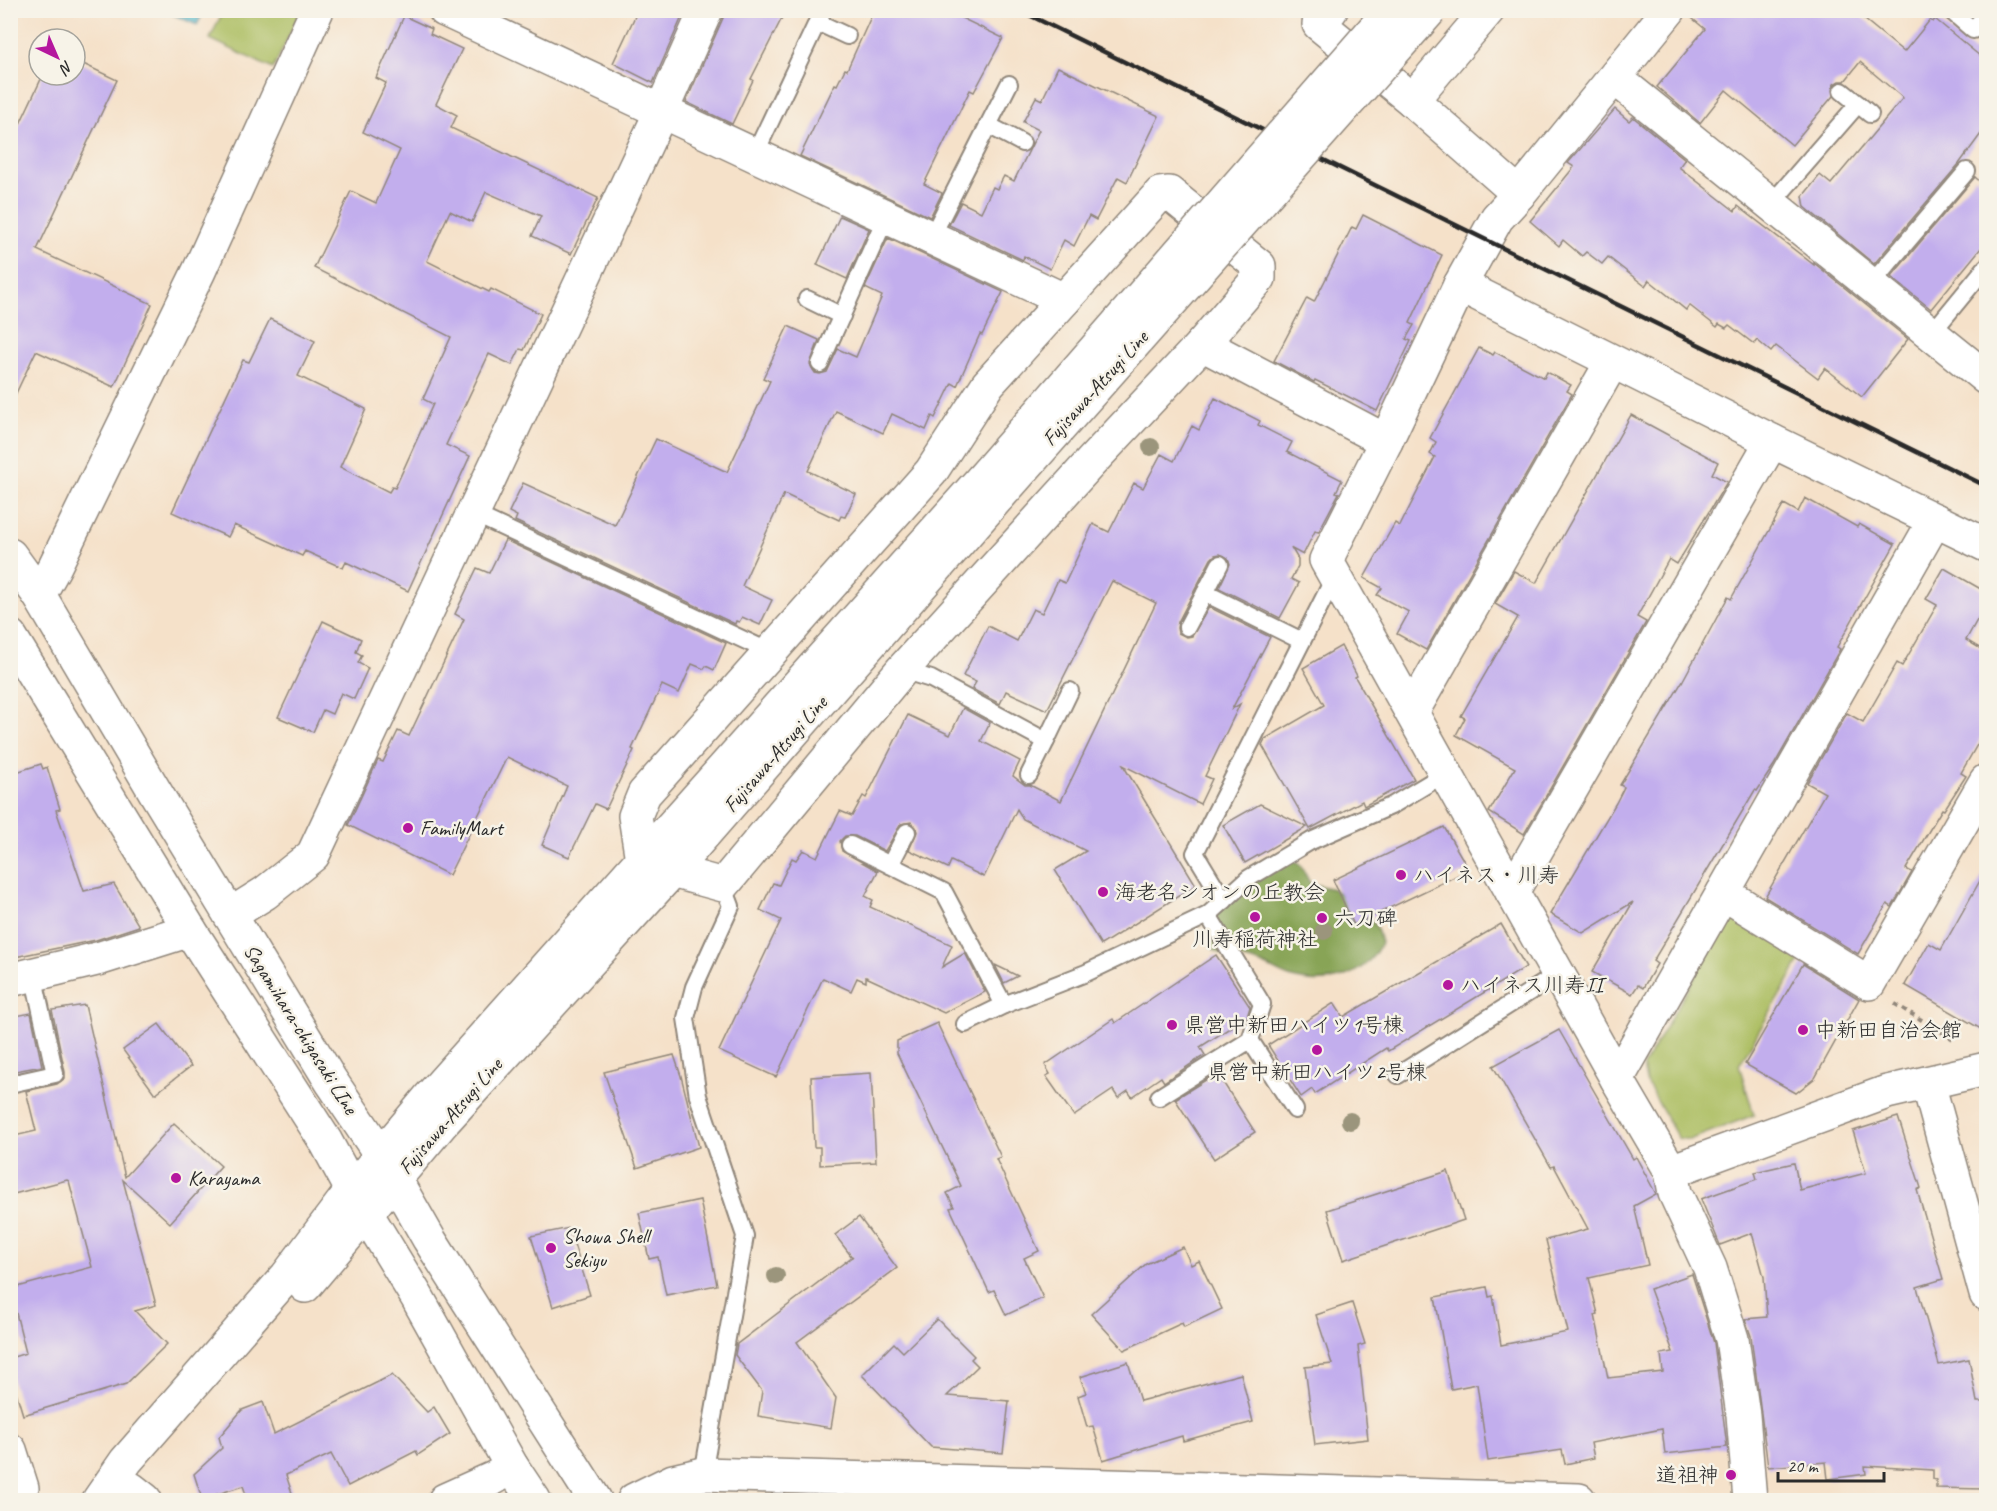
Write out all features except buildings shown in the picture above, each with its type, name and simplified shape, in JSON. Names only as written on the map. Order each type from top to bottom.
[{"type":"street","points":[[39,595],[199,271],[317,10]]},
{"type":"street","points":[[445,10],[1064,300]]},
{"type":"street","points":[[230,915],[265,893],[313,855],[661,112],[706,10]]},
{"type":"street","points":[[1331,10],[1319,24],[1412,100],[1519,194]]},
{"type":"street","name":"Fujisawa-Atsugi Line","points":[[388,1167],[442,1122],[672,871],[1391,10]]},
{"type":"street","name":"Fujisawa-Atsugi Line","points":[[133,1497],[178,1431],[388,1167],[436,1090],[642,860],[990,488],[1430,10]]},
{"type":"street","points":[[1412,100],[1488,10]]},
{"type":"street","points":[[1669,10],[1497,218],[1460,285],[1386,441],[1326,560],[1671,1171],[1675,1193],[1710,1268],[1732,1339],[1743,1415],[1750,1500]]},
{"type":"street","points":[[1615,78],[1986,378]]},
{"type":"street","points":[[642,860],[635,816],[644,794],[931,472],[988,384],[1160,194],[1169,193],[1259,266],[1259,278],[1202,344],[902,670],[723,885],[672,871]]},
{"type":"street","points":[[1460,285],[1772,441],[1986,544]]},
{"type":"street","points":[[1202,344],[1386,441]]},
{"type":"street","points":[[1413,712],[1612,362]]},
{"type":"street","points":[[1512,892],[1772,441]]},
{"type":"street","points":[[1617,1079],[1935,520]]},
{"type":"street","name":"Sagamihara-chigasaki LIne","points":[[10,555],[39,595],[157,795],[332,1081],[388,1167],[429,1239],[595,1500]]},
{"type":"street","name":"Sagamihara-chigasaki LIne","points":[[10,636],[190,930],[326,1142],[359,1202],[417,1297],[512,1467],[534,1500]]},
{"type":"street","points":[[1723,893],[1869,983],[1986,781]]},
{"type":"street","points":[[22,977],[101,958],[190,930]]},
{"type":"street","points":[[1671,1171],[1887,1092],[1986,1069]]},
{"type":"street","points":[[1928,1083],[1977,1222],[1986,1294]]},
{"type":"street","name":"Fujisawa-Atsugi Line","points":[[99,1500],[126,1461],[287,1276],[359,1202]]},
{"type":"street","points":[[10,1450],[22,1488]]},
{"type":"street","points":[[445,1500],[494,1478],[512,1467]]},
{"type":"street","points":[[634,1500],[673,1481],[703,1474],[1579,1500]]},
{"type":"lane","points":[[1950,10],[1973,30],[1986,14]]},
{"type":"lane","points":[[754,156],[820,16],[847,36]]},
{"type":"lane","points":[[932,238],[1009,84]]},
{"type":"lane","points":[[1771,204],[1864,109],[1842,91]]},
{"type":"lane","points":[[988,126],[1022,143]]},
{"type":"lane","points":[[1870,284],[1967,171]]},
{"type":"lane","points":[[820,364],[886,217]]},
{"type":"lane","points":[[1931,334],[1986,267]]},
{"type":"lane","points":[[807,299],[842,316]]},
{"type":"lane","points":[[474,514],[770,652]]},
{"type":"lane","points":[[1187,627],[1220,564]]},
{"type":"lane","points":[[1224,902],[1195,853],[1336,575]]},
{"type":"lane","points":[[1205,593],[1302,641]]},
{"type":"lane","points":[[902,670],[931,679],[1046,741]]},
{"type":"lane","points":[[1029,775],[1070,691]]},
{"type":"lane","points":[[965,1024],[1004,1005],[1086,973],[1208,915],[1249,878],[1311,841],[1391,806],[1446,773]]},
{"type":"lane","points":[[890,865],[907,832]]},
{"type":"lane","points":[[850,846],[944,892],[1004,1005]]},
{"type":"lane","points":[[703,1474],[745,1236],[698,1096],[686,1018],[694,987],[731,906],[723,885]]},
{"type":"lane","points":[[1159,1097],[1250,1040],[1262,1004],[1208,915]]},
{"type":"lane","points":[[1398,1075],[1558,974]]},
{"type":"lane","points":[[10,1084],[55,1074],[22,977]]},
{"type":"lane","points":[[1250,1040],[1295,1110]]},
{"type":"path","points":[[1869,983],[1879,994],[1959,1042]]},
{"type":"green space","points":[[223,11],[301,11],[273,69],[210,39]]},
{"type":"green space","points":[[1290,855],[1301,866],[1310,883],[1333,889],[1365,913],[1377,928],[1381,943],[1365,965],[1354,972],[1329,980],[1302,980],[1289,977],[1259,963],[1226,955],[1211,947],[1208,914]]},
{"type":"green space","points":[[1735,916],[1803,956],[1739,1065],[1754,1115],[1689,1140],[1678,1138],[1646,1081],[1643,1066],[1729,918]]},
{"type":"water","points":[[204,10],[197,25],[165,11]]},
{"type":"railway","points":[[1019,10],[1986,486]]},
{"type":"place","name":"FamilyMart","points":[[408,828]]},
{"type":"place","name":"ハイネス・川寿","points":[[1401,875]]},
{"type":"place","name":"海老名シオンの丘教会","points":[[1103,892]]},
{"type":"place","name":"川寿稲荷神社","points":[[1255,917]]},
{"type":"place","name":"六刀碑","points":[[1322,918]]},
{"type":"place","name":"ハイネス川寿II","points":[[1448,985]]},
{"type":"place","name":"県営中新田ハイツ1号棟","points":[[1172,1025]]},
{"type":"place","name":"中新田自治会館","points":[[1803,1030]]},
{"type":"place","name":"県営中新田ハイツ2号棟","points":[[1317,1050]]},
{"type":"place","name":"Karayama","points":[[176,1178]]},
{"type":"place","name":"Showa Shell Sekiyu","points":[[551,1248]]},
{"type":"place","name":"道祖神","points":[[1731,1475]]}]
